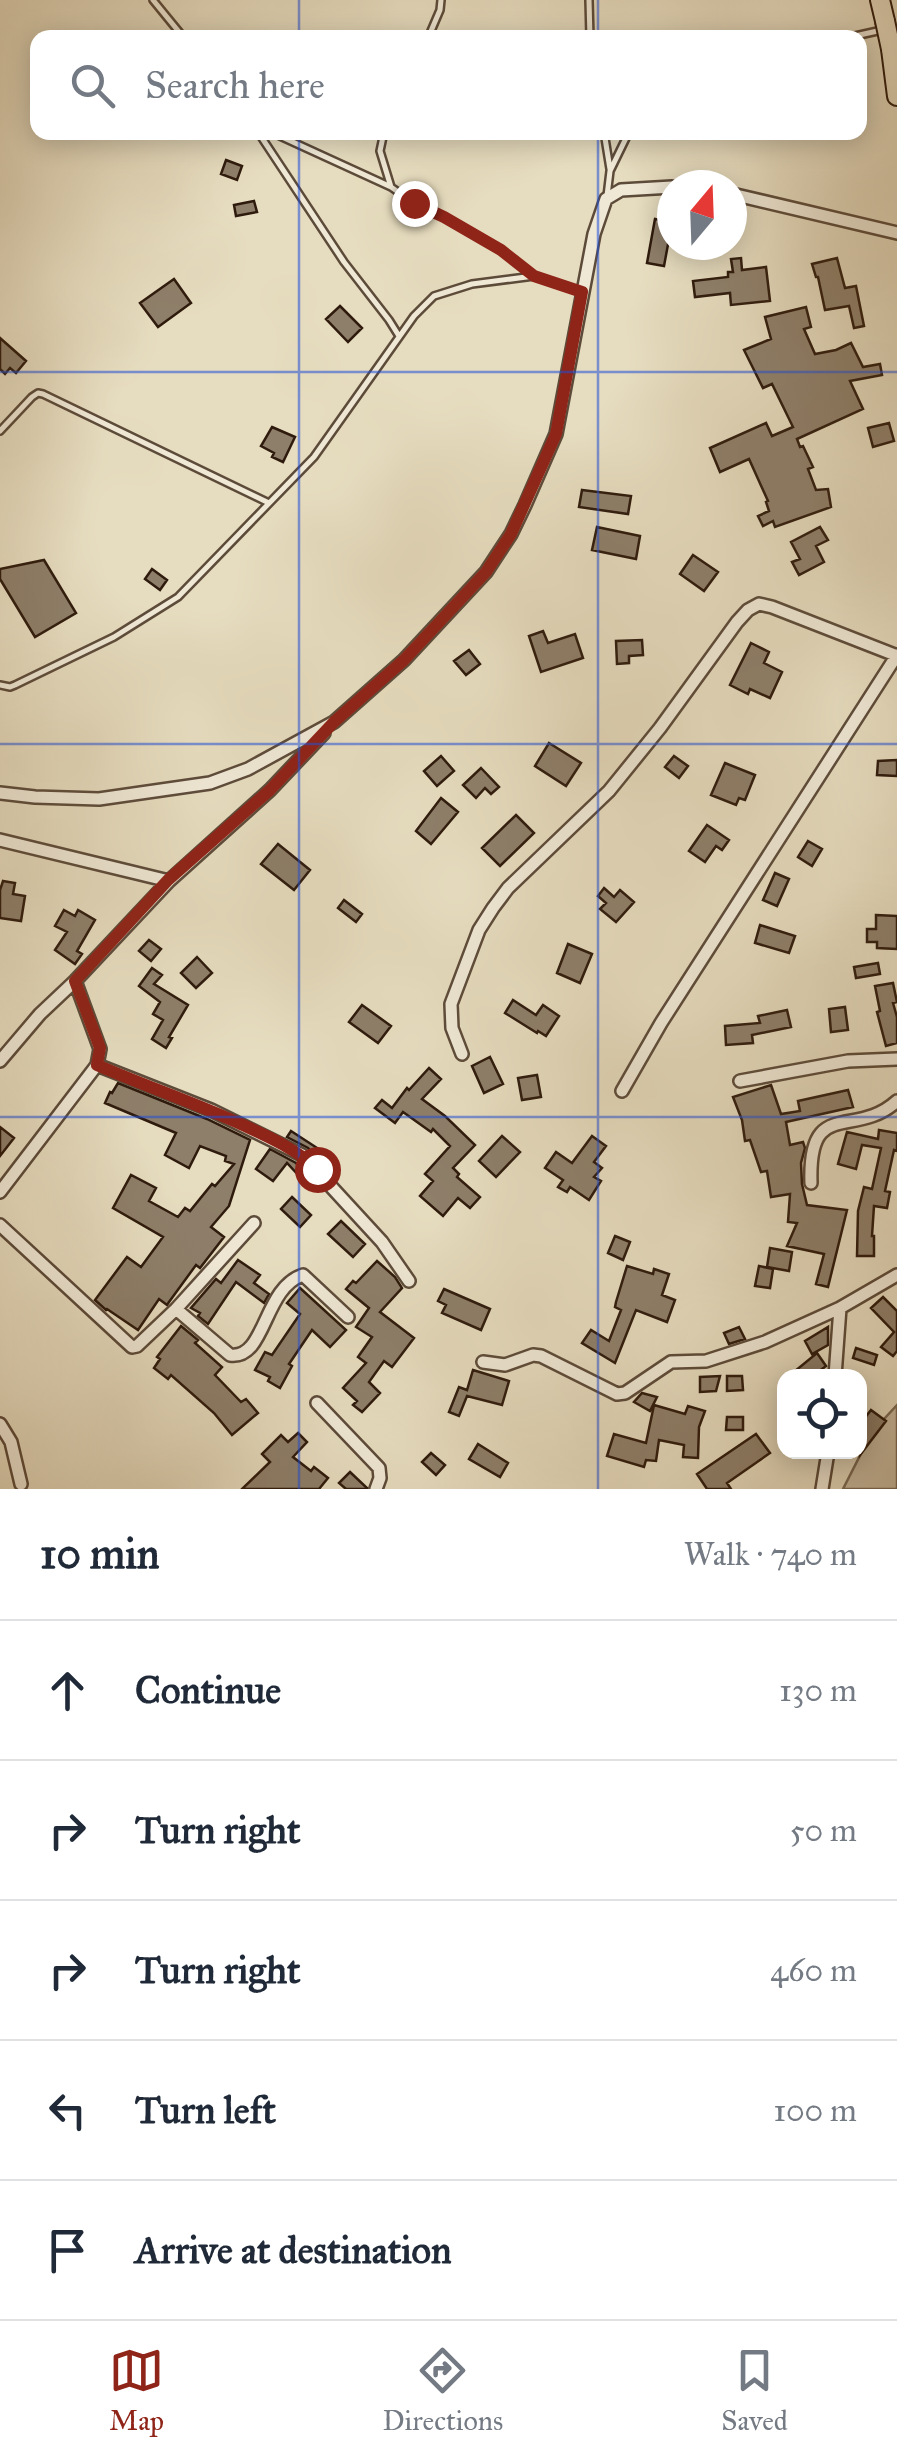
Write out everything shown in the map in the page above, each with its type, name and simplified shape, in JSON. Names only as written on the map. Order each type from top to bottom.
[{"type":"highway","points":[[880,0],[891,24],[897,96]]},
{"type":"street","points":[[0,1061],[168,880],[270,790],[334,722],[404,660],[486,572],[511,534],[556,434],[594,234],[606,198],[621,190],[657,188]]},
{"type":"street","points":[[747,198],[897,233]]},
{"type":"street","points":[[462,1054],[452,1028],[451,1004],[479,930],[493,908],[508,888],[609,791],[748,610],[759,604],[772,607],[896,655],[622,1091]]},
{"type":"street","points":[[0,792],[35,798],[99,800],[210,782],[248,768],[334,722]]},
{"type":"street","points":[[248,768],[268,770],[272,776],[270,790]]},
{"type":"street","points":[[0,840],[168,880]]},
{"type":"street","points":[[0,1192],[97,1065],[100,1048],[75,981]]},
{"type":"street","points":[[740,1081],[848,1062],[897,1059]]},
{"type":"street","points":[[97,1065],[211,1110],[302,1155],[382,1242],[409,1281]]},
{"type":"street","points":[[811,1183],[810,1158],[821,1132],[879,1113],[897,1101]]},
{"type":"street","points":[[0,1226],[132,1347],[138,1346],[176,1309],[254,1223]]},
{"type":"street","points":[[483,1362],[505,1365],[533,1354],[617,1394],[625,1393],[671,1362],[706,1361],[764,1342],[840,1308],[897,1275]]},
{"type":"street","points":[[176,1309],[235,1356],[242,1356],[256,1341],[275,1298],[294,1278],[304,1276],[348,1318]]},
{"type":"street","points":[[836,1369],[840,1308]]},
{"type":"street","points":[[317,1403],[380,1468],[376,1489]]},
{"type":"street","points":[[0,1424],[11,1442],[21,1484]]},
{"type":"street","points":[[822,1489],[827,1459]]},
{"type":"lane","points":[[153,0],[177,30]]},
{"type":"lane","points":[[431,30],[441,0]]},
{"type":"lane","points":[[589,0],[590,30]]},
{"type":"lane","points":[[867,31],[891,24]]},
{"type":"lane","points":[[263,140],[398,336]]},
{"type":"lane","points":[[288,140],[391,187],[501,250],[534,276],[582,292]]},
{"type":"lane","points":[[382,140],[380,151],[391,187]]},
{"type":"lane","points":[[605,140],[610,171],[606,198]]},
{"type":"lane","points":[[610,171],[625,140]]},
{"type":"lane","points":[[0,685],[10,687],[114,637],[178,596],[314,457],[398,336],[434,296],[472,284],[534,276]]},
{"type":"lane","points":[[1,426],[32,397],[43,394],[268,503]]},
{"type":"shaded area","points":[[897,1405],[897,1489],[843,1489],[858,1459],[867,1459],[867,1442]]},
{"type":"building","points":[[226,160],[242,166],[237,180],[221,174]]},
{"type":"building","points":[[254,201],[257,212],[236,216],[234,205]]},
{"type":"building","points":[[657,219],[657,260],[665,260],[664,266],[647,263]]},
{"type":"building","points":[[837,258],[845,288],[856,286],[864,326],[854,328],[849,306],[825,310],[812,264]]},
{"type":"building","points":[[731,260],[741,260],[742,270],[766,267],[770,301],[731,305],[730,293],[695,297],[693,281],[728,277],[728,272],[733,272]]},
{"type":"building","points":[[174,279],[191,303],[158,327],[140,303]]},
{"type":"building","points":[[340,306],[362,328],[348,342],[326,319]]},
{"type":"building","points":[[806,307],[811,327],[804,329],[815,354],[851,343],[863,367],[880,364],[882,375],[850,381],[863,409],[797,439],[813,467],[808,469],[816,490],[828,489],[831,507],[775,527],[773,521],[763,526],[758,516],[769,511],[768,501],[749,459],[720,472],[710,448],[766,423],[772,436],[793,427],[772,384],[763,388],[744,350],[771,339],[765,317]]},
{"type":"building","points":[[0,338],[26,361],[16,373],[10,368],[5,374],[0,369]]},
{"type":"building","points":[[889,423],[894,441],[873,447],[868,428]]},
{"type":"building","points":[[272,427],[295,437],[283,462],[261,446]]},
{"type":"building","points":[[582,490],[631,496],[628,514],[579,507]]},
{"type":"building","points":[[597,527],[640,536],[636,559],[592,550]]},
{"type":"building","points":[[820,527],[828,540],[816,546],[824,562],[799,575],[792,562],[800,559],[791,542]]},
{"type":"building","points":[[693,555],[718,572],[704,591],[680,574]]},
{"type":"building","points":[[44,560],[76,613],[35,637],[0,579],[0,569]]},
{"type":"building","points":[[152,569],[167,580],[160,590],[145,579]]},
{"type":"building","points":[[543,631],[548,643],[575,634],[583,658],[541,672],[529,636]]},
{"type":"building","points":[[642,640],[643,655],[629,656],[629,663],[617,664],[616,641]]},
{"type":"building","points":[[751,643],[769,652],[764,663],[782,672],[770,698],[730,685]]},
{"type":"building","points":[[469,650],[480,664],[466,675],[454,661]]},
{"type":"building","points":[[549,743],[581,763],[566,786],[535,766]]},
{"type":"building","points":[[441,756],[454,771],[437,786],[424,771]]},
{"type":"building","points":[[674,756],[688,766],[679,778],[665,767]]},
{"type":"building","points":[[897,760],[897,776],[877,775],[878,761]]},
{"type":"building","points":[[725,763],[755,775],[745,800],[739,798],[736,805],[711,795]]},
{"type":"building","points":[[481,768],[499,787],[491,794],[485,788],[476,798],[463,785]]},
{"type":"building","points":[[441,798],[458,812],[431,844],[416,831]]},
{"type":"building","points":[[516,815],[534,833],[500,866],[482,848]]},
{"type":"building","points":[[707,825],[729,840],[722,850],[716,846],[705,862],[689,851]]},
{"type":"building","points":[[808,841],[822,849],[812,866],[798,857]]},
{"type":"building","points":[[278,844],[310,870],[294,890],[261,864]]},
{"type":"building","points":[[775,873],[789,879],[777,906],[763,900]]},
{"type":"building","points":[[3,881],[15,883],[13,894],[25,896],[21,921],[0,918]]},
{"type":"building","points":[[604,888],[614,897],[620,890],[634,902],[616,922],[600,909],[606,903],[598,896]]},
{"type":"building","points":[[344,900],[362,914],[356,922],[338,908]]},
{"type":"building","points":[[64,910],[75,916],[78,910],[95,920],[77,951],[82,954],[75,964],[55,950],[67,932],[55,926]]},
{"type":"building","points":[[876,915],[897,916],[897,949],[877,948],[877,942],[867,942],[867,929],[876,929]]},
{"type":"building","points":[[760,925],[795,936],[789,953],[755,943]]},
{"type":"building","points":[[149,940],[161,949],[151,961],[139,951]]},
{"type":"building","points":[[568,944],[592,954],[580,983],[557,973]]},
{"type":"building","points":[[197,957],[212,973],[196,988],[181,973]]},
{"type":"building","points":[[878,963],[880,974],[856,978],[854,967]]},
{"type":"building","points":[[152,968],[162,975],[154,984],[188,1005],[166,1048],[152,1039],[163,1020],[153,1014],[160,1002],[139,986]]},
{"type":"building","points":[[893,983],[897,1043],[886,1046],[875,986]]},
{"type":"building","points":[[513,1000],[536,1015],[543,1005],[559,1016],[546,1036],[505,1013]]},
{"type":"building","points":[[362,1005],[391,1026],[378,1043],[349,1022]]},
{"type":"building","points":[[845,1007],[848,1030],[831,1032],[829,1009]]},
{"type":"building","points":[[787,1010],[791,1027],[752,1035],[753,1043],[726,1045],[725,1026],[760,1023],[758,1016]]},
{"type":"building","points":[[490,1057],[503,1084],[484,1093],[472,1066]]},
{"type":"building","points":[[429,1068],[441,1079],[422,1099],[475,1145],[453,1168],[459,1174],[457,1177],[480,1197],[470,1208],[458,1198],[443,1216],[420,1196],[433,1181],[425,1174],[450,1146],[433,1129],[431,1132],[403,1112],[395,1123],[375,1108],[382,1100],[392,1108]]},
{"type":"building","points":[[537,1075],[541,1097],[522,1100],[518,1078]]},
{"type":"building","points":[[118,1083],[250,1140],[229,1206],[211,1227],[224,1237],[200,1268],[196,1265],[167,1305],[159,1299],[138,1330],[95,1300],[127,1257],[141,1267],[163,1237],[113,1208],[131,1175],[156,1188],[149,1201],[178,1217],[185,1208],[190,1211],[234,1164],[225,1161],[226,1156],[200,1146],[189,1168],[165,1155],[176,1133],[105,1103]]},
{"type":"building","points":[[771,1085],[781,1114],[800,1111],[798,1101],[848,1090],[853,1107],[786,1122],[790,1145],[803,1142],[805,1148],[801,1163],[807,1205],[847,1210],[828,1287],[816,1284],[824,1254],[787,1246],[797,1223],[788,1222],[790,1194],[771,1197],[767,1171],[761,1172],[750,1140],[745,1141],[733,1097]]},
{"type":"building","points":[[0,1127],[14,1138],[0,1156]]},
{"type":"building","points":[[879,1130],[897,1133],[897,1151],[894,1150],[885,1191],[890,1192],[887,1208],[874,1206],[874,1256],[857,1256],[858,1211],[864,1187],[872,1189],[881,1148],[862,1145],[856,1169],[838,1164],[847,1132],[878,1139]]},
{"type":"building","points":[[291,1131],[331,1157],[325,1166],[308,1148],[287,1137]]},
{"type":"building","points":[[502,1136],[520,1152],[496,1177],[479,1161]]},
{"type":"building","points":[[592,1136],[606,1146],[594,1162],[602,1168],[594,1177],[601,1181],[589,1200],[570,1187],[567,1192],[558,1187],[563,1180],[545,1168],[556,1152],[572,1163]]},
{"type":"building","points":[[270,1149],[306,1173],[301,1178],[287,1163],[273,1181],[256,1169]]},
{"type":"building","points":[[292,1197],[311,1215],[300,1227],[281,1209]]},
{"type":"building","points":[[341,1221],[365,1244],[353,1257],[328,1234]]},
{"type":"building","points":[[615,1236],[630,1242],[623,1260],[608,1253]]},
{"type":"building","points":[[770,1248],[792,1252],[789,1271],[767,1267]]},
{"type":"building","points":[[238,1260],[260,1275],[254,1283],[269,1294],[264,1303],[236,1282],[208,1324],[191,1308],[216,1279],[221,1283]]},
{"type":"building","points":[[377,1261],[402,1288],[380,1312],[414,1338],[392,1367],[384,1361],[369,1382],[380,1393],[362,1412],[343,1388],[366,1363],[358,1357],[372,1337],[356,1327],[369,1308],[346,1289]]},
{"type":"building","points":[[627,1266],[669,1274],[662,1295],[675,1300],[667,1322],[636,1310],[615,1363],[582,1343],[591,1330],[609,1341],[621,1310],[615,1307]]},
{"type":"building","points":[[759,1266],[773,1269],[770,1288],[755,1286]]},
{"type":"building","points":[[300,1288],[346,1330],[330,1347],[312,1330],[289,1364],[292,1366],[280,1388],[268,1381],[270,1377],[255,1370],[265,1352],[272,1355],[300,1314],[287,1303]]},
{"type":"building","points":[[444,1289],[490,1309],[481,1330],[442,1313],[446,1305],[438,1301]]},
{"type":"building","points":[[883,1297],[897,1311],[897,1351],[893,1356],[881,1347],[894,1332],[871,1308]]},
{"type":"building","points":[[181,1326],[222,1367],[215,1375],[241,1402],[246,1399],[258,1413],[232,1435],[214,1413],[171,1375],[168,1379],[154,1368],[160,1359],[157,1357]]},
{"type":"building","points":[[739,1327],[745,1339],[729,1344],[724,1333]]},
{"type":"building","points":[[828,1327],[828,1345],[812,1354],[805,1341]]},
{"type":"building","points":[[856,1348],[877,1355],[874,1365],[853,1358]]},
{"type":"building","points":[[817,1353],[826,1366],[822,1369],[798,1369]]},
{"type":"building","points":[[473,1370],[509,1381],[502,1405],[467,1396],[459,1416],[449,1412],[459,1387],[467,1390]]},
{"type":"building","points":[[720,1376],[716,1391],[700,1392],[700,1377]]},
{"type":"building","points":[[727,1376],[742,1376],[743,1390],[727,1391]]},
{"type":"building","points":[[642,1393],[657,1397],[650,1411],[634,1402]]},
{"type":"building","points":[[654,1405],[685,1414],[688,1406],[705,1411],[699,1427],[698,1458],[683,1457],[684,1445],[659,1440],[656,1461],[646,1460],[644,1467],[607,1456],[614,1434],[646,1443]]},
{"type":"building","points":[[871,1410],[886,1421],[867,1446],[867,1415]]},
{"type":"building","points":[[727,1417],[743,1417],[743,1430],[726,1430]]},
{"type":"building","points":[[298,1433],[307,1442],[293,1457],[328,1478],[319,1489],[242,1489],[270,1462],[262,1454],[281,1435],[288,1442]]},
{"type":"building","points":[[756,1434],[770,1453],[727,1483],[731,1489],[707,1489],[697,1474]]},
{"type":"building","points":[[478,1444],[508,1463],[500,1477],[469,1459]]},
{"type":"building","points":[[431,1453],[445,1465],[436,1475],[422,1462]]},
{"type":"building","points":[[350,1472],[367,1489],[346,1489],[339,1483]]},
{"type":"route","points":[[317,1169],[302,1155],[211,1110],[97,1065],[100,1048],[75,981],[168,880],[270,790],[334,722],[455,608],[511,534],[556,434],[582,292],[534,276],[501,250],[414,203]]}]
